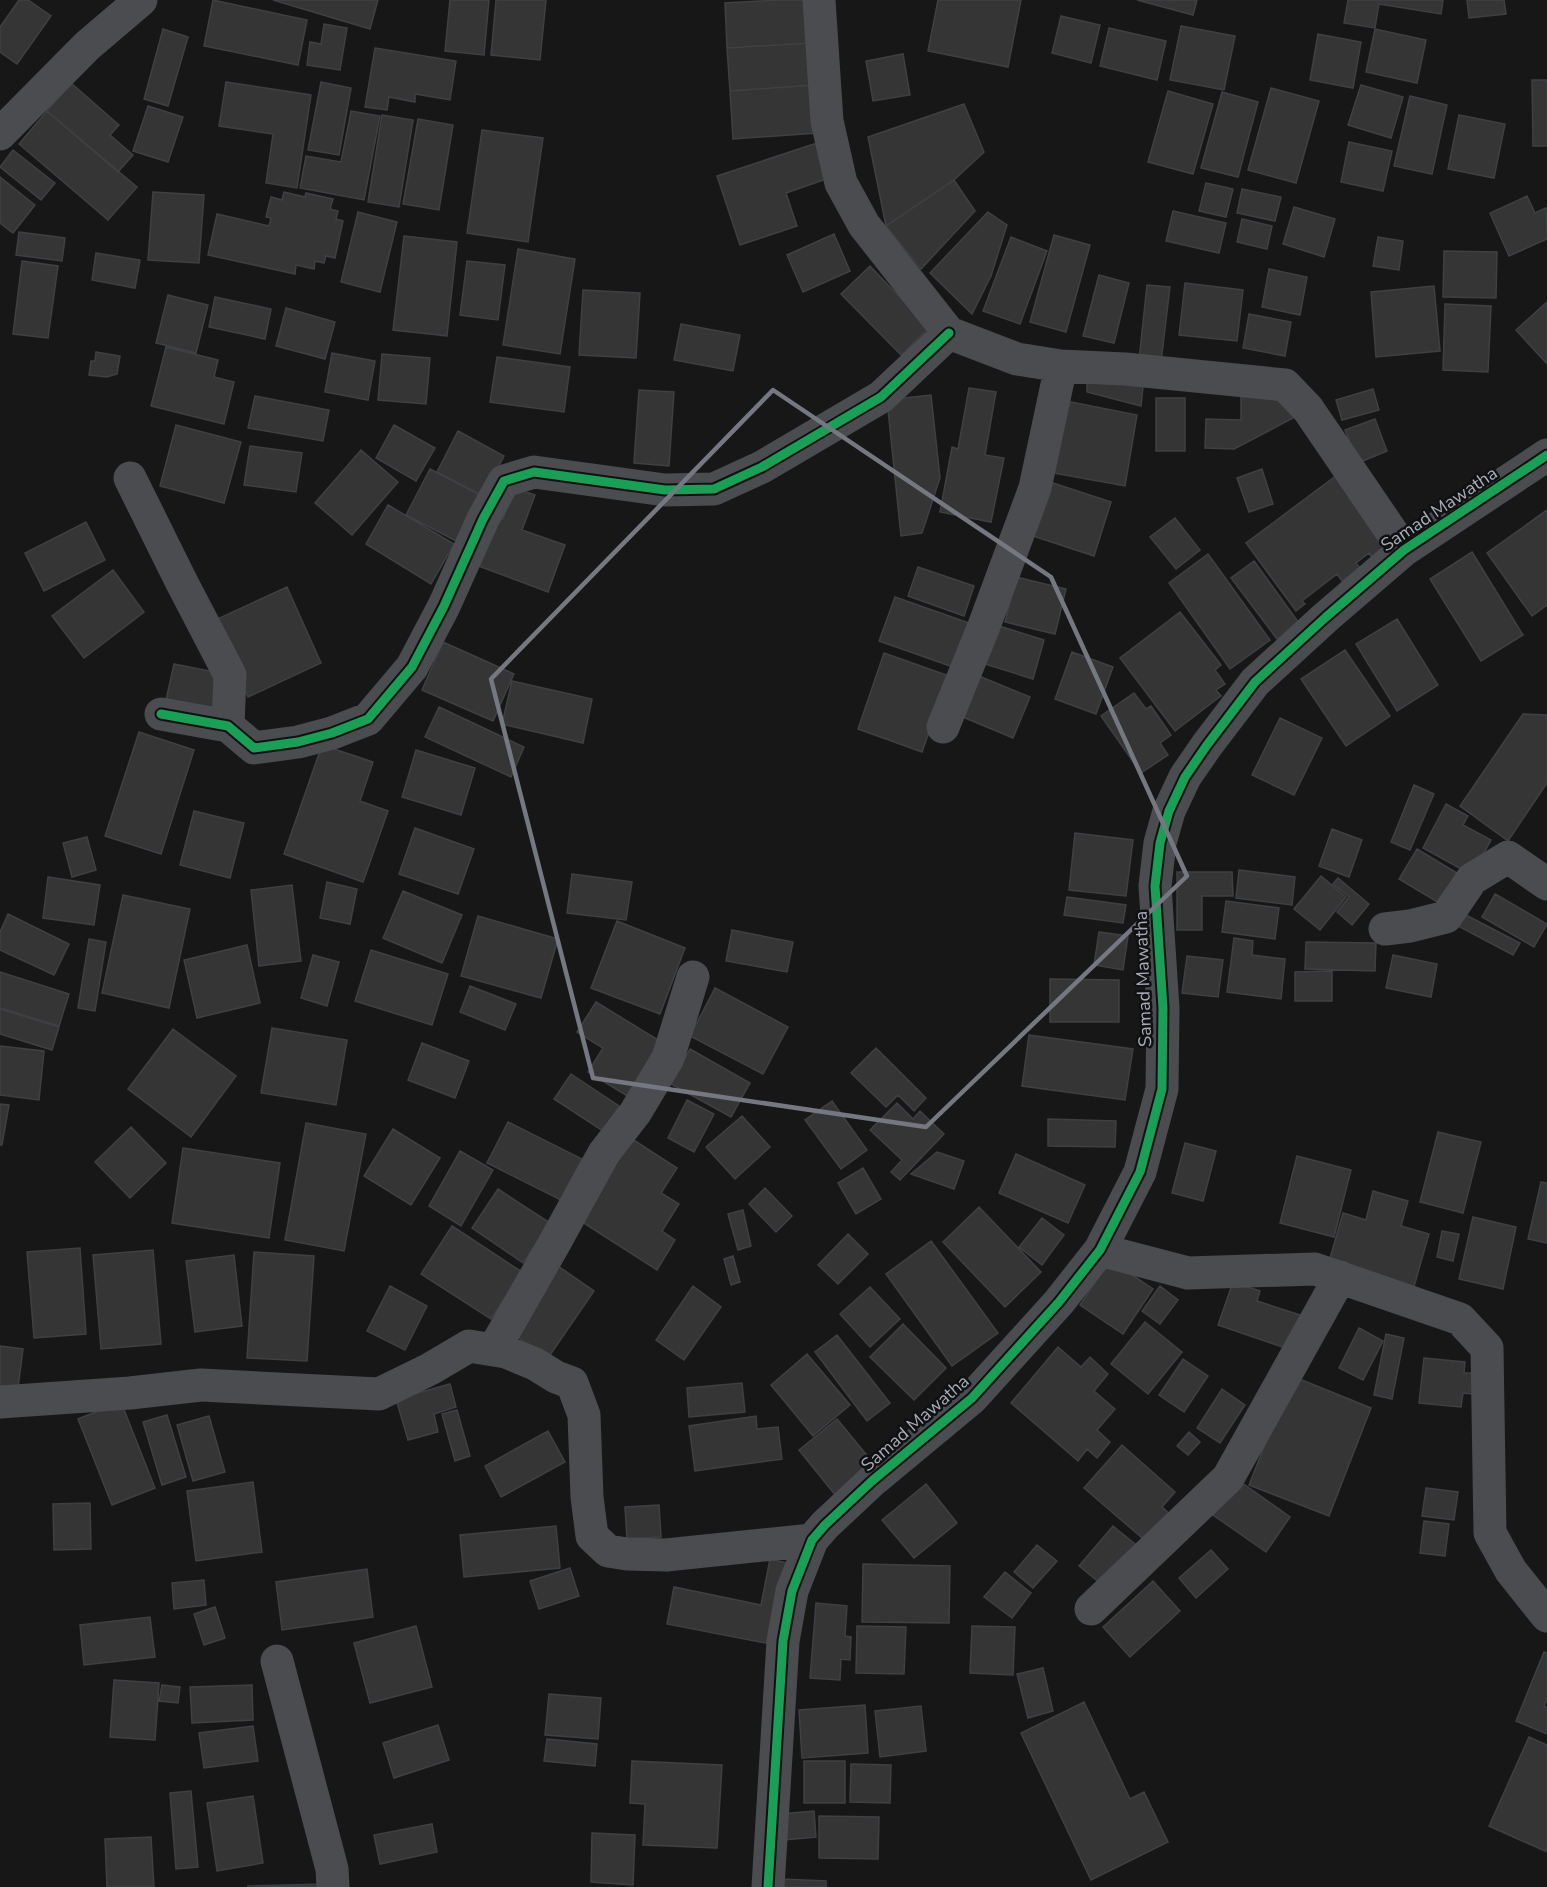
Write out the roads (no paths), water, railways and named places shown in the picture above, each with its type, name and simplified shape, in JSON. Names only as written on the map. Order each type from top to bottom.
[{"type":"street","points":[[2,126],[87,46],[141,0]]},
{"type":"street","points":[[819,0],[827,121],[841,183],[864,225],[949,333],[1017,358],[1060,366],[1125,369],[1285,385],[1308,409],[1404,550]]},
{"type":"street","points":[[161,714],[228,726],[254,748],[298,742],[332,734],[368,719],[412,667],[444,606],[483,519],[504,481],[534,472],[665,490],[714,489],[762,468],[881,397],[949,333]]},
{"type":"street","points":[[943,727],[984,626],[1035,488],[1060,366]]},
{"type":"street","name":"Samad Mawatha","points":[[812,1540],[872,1482],[972,1398],[1059,1302],[1100,1250],[1140,1172],[1162,1089],[1163,1008],[1155,886],[1160,843],[1169,811],[1185,777],[1255,682],[1326,616],[1404,550],[1547,455]]},
{"type":"street","points":[[130,478],[230,675],[228,726]]},
{"type":"street","points":[[1385,929],[1410,926],[1446,917],[1472,879],[1508,857],[1547,884]]},
{"type":"street","points":[[494,1349],[604,1153],[635,1113],[668,1058],[693,977]]},
{"type":"street","points":[[1100,1250],[1188,1273],[1315,1269],[1460,1319],[1487,1348],[1490,1533],[1511,1571],[1547,1616]]},
{"type":"street","points":[[1091,1609],[1228,1478],[1340,1277]]},
{"type":"street","points":[[0,1402],[130,1393],[201,1385],[379,1394],[430,1369],[469,1346],[506,1352],[572,1383],[584,1415],[587,1497],[592,1536],[608,1551],[666,1555],[812,1540],[798,1574],[787,1616],[768,1887]]},
{"type":"street","points":[[277,1661],[332,1869],[333,1887]]}]
